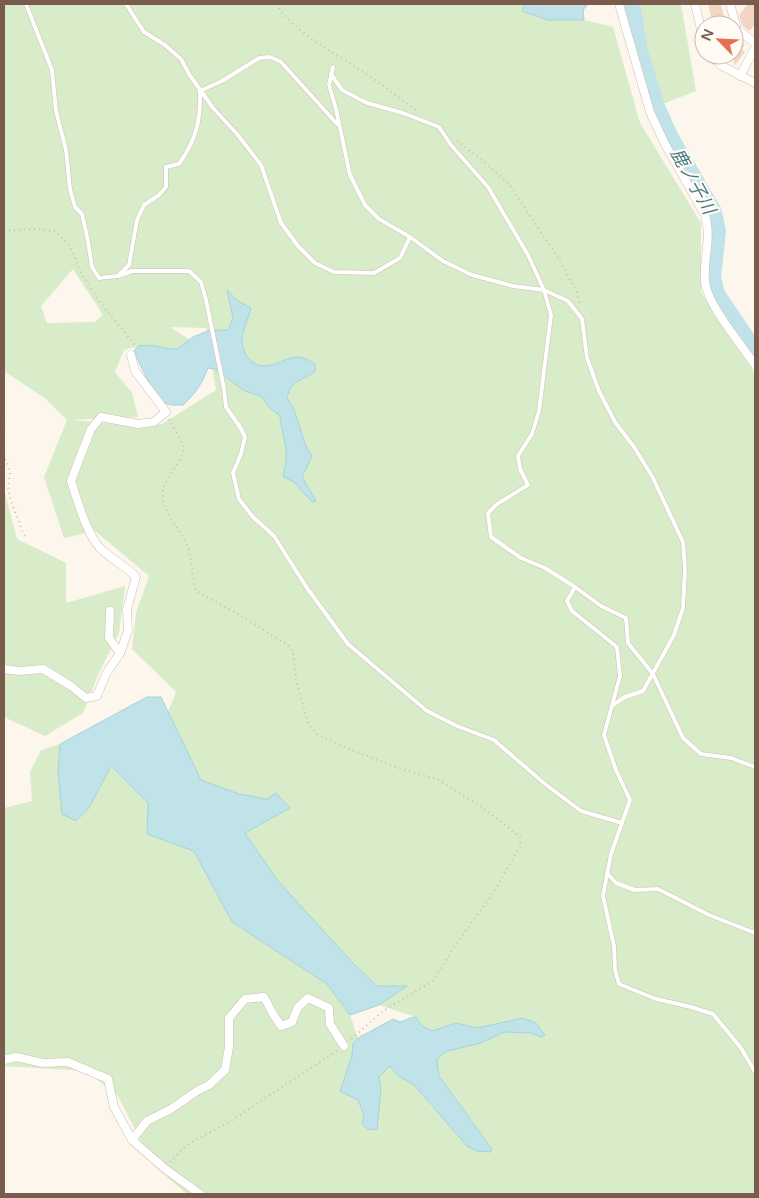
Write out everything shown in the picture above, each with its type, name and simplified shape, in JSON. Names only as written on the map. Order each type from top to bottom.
[{"type":"street","points":[[618,4],[650,112],[665,144],[706,215],[709,228],[705,282],[710,299],[755,365]]},
{"type":"street","points":[[730,4],[738,29],[755,43]]},
{"type":"street","points":[[740,76],[755,48]]},
{"type":"street","points":[[721,65],[755,84]]},
{"type":"street","points":[[4,670],[43,669],[71,686],[86,698],[97,696],[106,674],[120,653],[128,631],[127,609],[136,577],[130,570],[98,546],[86,524],[71,480],[91,429],[101,417],[138,424],[154,422],[166,412],[135,371],[131,355]]},
{"type":"street","points":[[110,611],[109,638],[120,653]]},
{"type":"street","points":[[132,1140],[147,1121],[171,1109],[197,1090],[208,1085],[224,1070],[230,1047],[229,1018],[245,1000],[264,997],[281,1026],[292,1022],[298,1008],[308,998],[329,1008],[330,1024],[344,1046]]},
{"type":"street","points":[[4,1060],[16,1057],[43,1063],[68,1062],[108,1079],[114,1107],[132,1140],[164,1168],[200,1194]]},
{"type":"lane","points":[[26,4],[52,70],[56,111],[66,150],[70,189],[76,207],[82,214],[92,267],[99,278],[132,272],[189,272],[201,282],[224,389],[226,407],[245,437],[241,454],[233,473],[239,499],[253,517],[274,536],[307,588],[348,644],[427,711],[457,726],[494,740],[545,784],[581,811],[622,823]]},
{"type":"lane","points":[[126,4],[144,32],[181,59],[200,91],[213,108],[238,134],[261,165],[281,223],[298,246],[316,263],[334,272],[374,274],[400,258],[410,237]]},
{"type":"lane","points":[[200,91],[222,81],[259,58],[270,57],[281,62],[339,126]]},
{"type":"lane","points":[[333,67],[329,85],[350,176],[365,206],[379,219],[410,237],[443,261],[472,275],[513,286],[544,290],[568,301],[582,319],[587,358],[599,391],[615,422],[634,447],[652,476],[683,542],[685,568],[684,608],[674,635],[643,691],[625,697],[612,706]]},
{"type":"lane","points":[[331,74],[342,90],[367,103],[402,113],[439,127],[451,145],[488,188],[528,256],[544,290],[552,316],[539,411],[532,434],[518,456],[520,469],[528,485],[497,504],[488,513],[491,537],[521,558],[545,568],[601,606],[626,618],[628,643],[653,674],[683,738],[701,754],[731,758],[755,767]]},
{"type":"lane","points":[[118,276],[129,264],[137,220],[144,205],[159,195],[166,187],[166,167],[179,164],[190,150],[201,114],[200,91]]},
{"type":"lane","points":[[575,587],[567,601],[572,611],[617,648],[620,676],[604,734],[616,770],[630,800],[611,854],[603,896],[614,946],[615,970],[619,984],[656,999],[713,1014],[741,1048],[755,1072]]},
{"type":"lane","points":[[607,873],[616,883],[635,890],[658,889],[709,915],[755,933]]},
{"type":"path","points":[[4,231],[34,229],[55,231],[69,246],[82,275],[101,304],[136,346],[131,355]]},
{"type":"path","points":[[164,1168],[187,1145],[229,1122],[344,1046],[383,1010],[433,981],[522,846],[520,837],[482,807],[439,780],[401,769],[316,734],[308,724],[296,680],[293,652],[289,646],[238,614],[196,591],[192,579],[192,562],[185,541],[169,516],[162,498],[165,483],[183,453],[183,447],[166,412]]},
{"type":"path","points":[[4,423],[4,430]]},
{"type":"path","points":[[4,454],[10,472],[8,487],[11,501],[26,537]]},
{"type":"green space","points":[[4,4],[525,4],[522,11],[548,20],[584,20],[613,27],[640,123],[701,223],[701,292],[755,374],[755,1194],[633,1194],[631,1192],[632,1194],[187,1194],[153,1165],[118,1096],[86,1071],[4,1066],[4,808],[32,801],[30,772],[41,750],[60,744],[58,771],[76,821],[89,808],[110,766],[148,803],[147,834],[194,851],[232,922],[327,984],[350,1015],[358,1038],[353,1044],[348,1070],[364,1115],[381,1090],[379,1076],[390,1066],[398,1076],[414,1085],[432,1107],[492,1148],[439,1076],[438,1058],[447,1051],[481,1043],[504,1032],[531,1033],[541,1037],[542,1028],[477,1028],[456,1023],[432,1031],[422,1026],[416,1017],[379,1005],[406,986],[377,986],[353,963],[278,881],[245,833],[289,807],[268,799],[239,794],[201,780],[168,712],[176,692],[132,649],[136,613],[149,576],[95,531],[64,538],[44,477],[67,420],[46,399],[4,371]],"holes":[[[73,269],[103,315],[95,322],[47,323],[41,306]],[[170,327],[206,328],[216,390],[162,424],[137,426],[72,420],[138,417],[132,393],[115,372],[124,350],[145,345],[176,348],[190,340]]]},
{"type":"green space","points":[[637,4],[681,4],[696,91],[663,104],[641,35]]},
{"type":"green space","points":[[4,490],[17,539],[66,563],[66,603],[125,586],[119,633],[98,675],[83,713],[45,736],[4,717]]},
{"type":"water","points":[[525,4],[588,4],[583,10],[584,20],[548,20],[522,11]]},
{"type":"water","points":[[227,290],[238,301],[251,308],[242,338],[243,348],[250,360],[259,365],[268,366],[298,357],[305,358],[315,364],[315,371],[295,383],[289,391],[287,398],[295,412],[304,442],[312,456],[302,477],[316,501],[312,502],[294,482],[284,477],[286,451],[280,416],[268,406],[262,397],[243,390],[215,369],[208,368],[198,388],[183,405],[168,404],[155,392],[134,351],[138,346],[151,345],[171,349],[179,348],[193,337],[210,330],[227,330],[233,318]]},
{"type":"water","points":[[147,697],[161,697],[201,780],[239,794],[267,799],[276,793],[290,808],[245,833],[278,881],[353,963],[377,986],[407,986],[379,1005],[350,1015],[327,984],[232,922],[194,851],[147,834],[148,803],[111,766],[89,808],[76,821],[62,814],[58,771],[60,744]]},
{"type":"water","points":[[416,1017],[422,1026],[432,1031],[456,1023],[477,1028],[523,1018],[536,1023],[545,1035],[541,1037],[531,1033],[504,1032],[481,1043],[447,1051],[438,1058],[439,1076],[492,1149],[491,1152],[477,1151],[467,1146],[414,1085],[398,1076],[390,1066],[379,1077],[381,1090],[377,1129],[365,1127],[362,1123],[364,1115],[358,1100],[340,1091],[352,1056],[353,1044],[358,1038],[393,1019],[400,1022]]},
{"type":"building","points":[[708,4],[721,4],[724,15],[711,15]]},
{"type":"building","points":[[748,4],[755,4],[755,25],[749,31],[744,27],[744,15],[739,15]]},
{"type":"waterway","name":"鹿ノ子川","points":[[631,4],[639,52],[656,107],[670,138],[713,212],[717,231],[712,277],[716,294],[755,352]]}]
